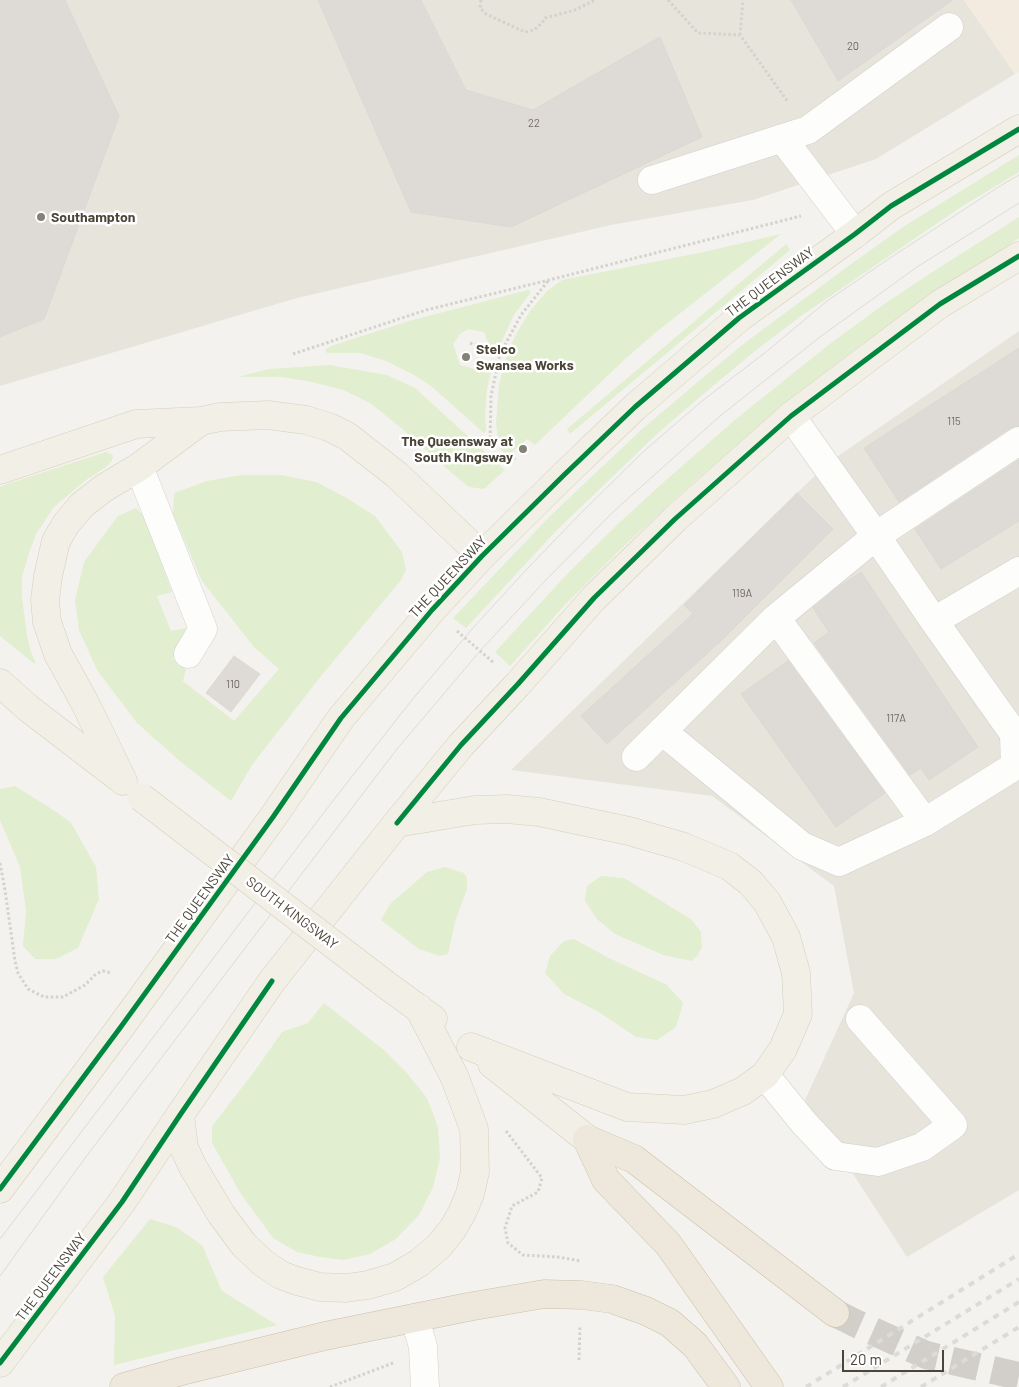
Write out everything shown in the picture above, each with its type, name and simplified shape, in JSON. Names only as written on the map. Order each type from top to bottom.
[{"type":"highway","points":[[587,1139],[634,1159],[835,1313]]},
{"type":"highway","points":[[587,1139],[606,1180],[668,1244],[769,1387]]},
{"type":"highway","points":[[124,1387],[325,1336],[468,1307],[544,1294],[582,1295],[612,1299],[646,1311],[670,1323],[695,1346],[726,1387]]},
{"type":"main road","name":"THE QUEENSWAY","points":[[0,1189],[54,1118],[273,817],[341,718],[432,610],[482,556],[564,474],[635,407],[739,318],[855,234],[890,206],[1019,129]]},
{"type":"main road","name":"THE QUEENSWAY","points":[[0,1363],[122,1202],[272,981],[461,745],[594,598],[675,519],[791,416],[940,304],[1019,256]]},
{"type":"main road","points":[[0,470],[136,424],[201,421],[236,416],[287,416],[314,422],[347,436],[396,475],[482,556]]},
{"type":"main road","points":[[132,789],[58,654],[47,622],[45,600],[48,576],[56,541],[66,524],[82,505],[201,421]]},
{"type":"main road","name":"SOUTH KINGSWAY","points":[[0,683],[28,708],[132,789],[385,984],[471,1047],[587,1139]]},
{"type":"main road","points":[[397,823],[475,810],[507,809],[539,812],[629,831],[684,848],[729,866],[751,883],[767,902],[786,936],[796,973],[798,1014],[783,1049],[765,1075],[743,1091],[713,1104],[684,1110],[627,1107],[471,1047]]},
{"type":"main road","points":[[180,1115],[184,1148],[193,1167],[221,1214],[244,1245],[263,1263],[281,1275],[297,1282],[320,1287],[346,1288],[368,1286],[395,1277],[419,1263],[438,1247],[452,1230],[470,1194],[474,1172],[474,1129],[455,1078],[418,1008]]},
{"type":"lane","points":[[652,180],[808,130],[949,27]]},
{"type":"lane","points":[[782,138],[855,234]]},
{"type":"lane","points":[[662,731],[802,846],[839,862],[925,822],[1017,768],[1014,734],[791,416]]},
{"type":"lane","points":[[636,757],[776,618],[876,536],[1019,441]]},
{"type":"lane","points":[[139,466],[203,629],[188,654]]},
{"type":"lane","points":[[934,621],[1019,571]]},
{"type":"lane","points":[[776,618],[925,822]]},
{"type":"lane","points":[[765,1075],[834,1156],[878,1162],[922,1147],[953,1125],[860,1019]]},
{"type":"lane","points":[[415,1318],[424,1347],[425,1387]]},
{"type":"path","points":[[481,0],[480,8],[486,14],[525,32],[534,30],[545,18],[575,10],[595,0]]},
{"type":"path","points":[[668,0],[698,32],[740,35]]},
{"type":"path","points":[[743,0],[740,35],[808,130]]},
{"type":"path","points":[[293,354],[426,310],[801,216]]},
{"type":"path","points":[[490,442],[491,396],[500,354],[521,315],[549,280]]},
{"type":"path","points":[[470,343],[500,354]]},
{"type":"path","points":[[455,629],[497,666]]},
{"type":"path","points":[[0,863],[15,961],[18,973],[28,988],[44,997],[64,996],[85,984],[96,974],[103,971],[112,973]]},
{"type":"path","points":[[504,1128],[542,1178],[538,1192],[512,1206],[505,1228],[508,1243],[524,1255],[584,1262]]},
{"type":"path","points":[[579,1360],[580,1317]]},
{"type":"shaded area","points":[[0,0],[964,0],[1015,74],[876,159],[753,200],[611,225],[297,298],[0,386]]},
{"type":"shaded area","points":[[964,0],[1019,0],[1019,72],[1015,74]]},
{"type":"shaded area","points":[[1019,331],[1019,1190],[907,1257],[805,1100],[854,993],[834,886],[712,796],[511,770],[828,463]]},
{"type":"green space","points":[[1019,155],[1019,172],[961,207],[801,316],[701,396],[658,433],[558,529],[466,628],[453,618],[550,516],[640,431],[746,342],[906,225]]},
{"type":"green space","points":[[1019,217],[1019,238],[861,345],[781,406],[677,497],[623,547],[564,606],[510,666],[495,652],[570,571],[618,524],[736,419],[831,343],[883,305]]},
{"type":"green space","points":[[781,234],[655,333],[535,445],[527,439],[511,453],[517,459],[515,461],[501,450],[496,423],[499,386],[503,368],[509,348],[518,331],[530,311],[547,291],[562,280],[704,252]]},
{"type":"green space","points":[[786,244],[790,250],[570,434],[567,429]]},
{"type":"green space","points":[[528,290],[531,292],[514,315],[498,349],[495,351],[490,348],[484,332],[468,329],[460,334],[453,344],[460,365],[474,369],[487,362],[492,361],[493,363],[487,389],[486,430],[484,433],[431,386],[414,375],[386,361],[360,353],[327,353],[325,350],[331,346],[409,321]]},
{"type":"green space","points":[[329,365],[387,375],[415,388],[505,470],[484,489],[469,487],[370,403],[343,390],[282,377],[238,377],[269,369]]},
{"type":"green space","points":[[106,452],[113,455],[112,461],[54,507],[36,534],[29,553],[22,577],[22,597],[27,636],[36,664],[0,636],[0,487]]},
{"type":"green space","points":[[241,475],[281,475],[316,482],[345,497],[375,516],[402,552],[406,570],[401,580],[321,676],[252,765],[231,801],[181,762],[137,723],[97,670],[79,630],[75,600],[84,562],[118,516],[136,508],[145,517],[172,592],[157,596],[171,631],[186,628],[173,659],[186,669],[183,681],[234,721],[279,669],[254,647],[202,581],[173,514],[174,493],[207,481]]},
{"type":"green space","points":[[15,786],[71,823],[96,867],[99,899],[78,948],[56,959],[35,959],[23,946],[26,911],[20,867],[0,820],[0,789]]},
{"type":"green space","points":[[445,867],[464,873],[467,878],[467,889],[455,922],[448,954],[439,956],[419,949],[381,920],[390,904],[427,872]]},
{"type":"green space","points":[[601,876],[624,878],[692,920],[701,932],[702,947],[697,956],[692,961],[663,955],[615,934],[597,919],[585,901],[587,886]]},
{"type":"green space","points":[[574,939],[607,957],[667,985],[683,1003],[676,1027],[657,1040],[636,1037],[599,1012],[564,994],[545,973],[550,956],[564,941]]},
{"type":"green space","points":[[324,1003],[385,1051],[406,1072],[427,1098],[438,1127],[440,1158],[433,1187],[419,1215],[396,1239],[370,1254],[343,1260],[297,1252],[273,1238],[241,1194],[212,1143],[212,1126],[282,1032],[308,1023]]},
{"type":"green space","points":[[150,1219],[176,1227],[202,1245],[222,1291],[277,1325],[114,1365],[115,1316],[103,1277]]},
{"type":"building","name":"Southampton","points":[[0,0],[65,0],[119,116],[44,319],[0,337]]},
{"type":"building","points":[[318,0],[421,0],[466,90],[533,110],[660,37],[702,137],[511,227],[411,212]]},
{"type":"building","points":[[791,0],[953,0],[838,81]]},
{"type":"building","points":[[1019,348],[1019,426],[1010,428],[899,502],[864,448]]},
{"type":"building","points":[[1019,460],[1019,521],[941,569],[915,529]]},
{"type":"building","points":[[797,493],[833,529],[723,639],[607,744],[581,716],[693,614],[684,605]]},
{"type":"building","points":[[861,572],[978,747],[929,780],[921,768],[910,775],[814,643],[829,632],[813,608],[837,588]]},
{"type":"building","points":[[234,656],[260,674],[231,712],[206,693]]},
{"type":"building","points":[[788,661],[885,793],[836,827],[741,694]]},
{"type":"tunnel","points":[[835,1313],[926,1355],[1019,1376]]},
{"type":"tram line","points":[[0,1239],[411,701],[472,629],[526,570],[644,451],[702,401],[766,352],[827,301],[1019,175]]},
{"type":"tram line","points":[[0,1276],[85,1158],[397,749],[480,651],[545,581],[613,512],[720,416],[820,337],[917,267],[1019,203]]},
{"type":"railway","points":[[806,1387],[1019,1254]]},
{"type":"railway","points":[[843,1387],[1019,1279]]},
{"type":"railway","points":[[881,1387],[1019,1302]]},
{"type":"railway","points":[[921,1387],[1019,1327]]},
{"type":"cycle path","points":[[0,1189],[273,817],[341,718],[432,610],[482,556],[635,407],[739,318],[891,206],[1019,129]]},
{"type":"cycle path","points":[[397,823],[461,745],[594,598],[675,519],[791,416],[940,304],[1019,256]]},
{"type":"cycle path","points":[[0,1363],[122,1202],[272,981]]},
{"type":"place","name":"Southampton","points":[[41,217]]},
{"type":"place","name":"Stelco Swansea Works","points":[[466,357]]},
{"type":"place","name":"The Queensway at South Kingsway","points":[[523,449]]}]
